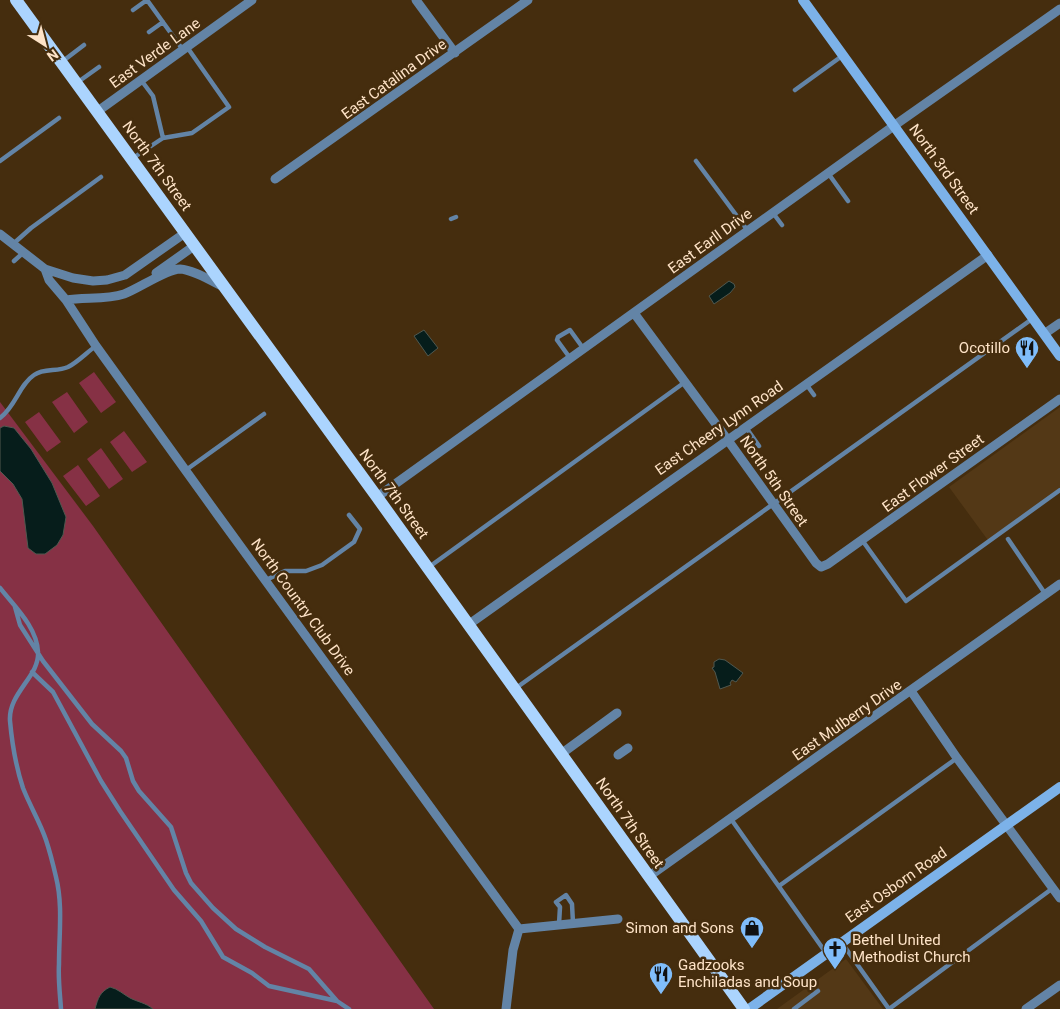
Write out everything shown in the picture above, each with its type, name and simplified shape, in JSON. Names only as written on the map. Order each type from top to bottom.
[{"type":"main road","name":"North 7th Street","points":[[16,0],[377,497],[744,1009]]},
{"type":"street","name":"East Verde Lane","points":[[98,112],[252,0]]},
{"type":"street","points":[[416,0],[455,53]]},
{"type":"street","name":"East Catalina Drive","points":[[275,180],[528,0]]},
{"type":"street","name":"North 3rd Street","points":[[803,0],[1060,356]]},
{"type":"street","name":"East Earll Drive","points":[[377,497],[895,125],[1060,9]]},
{"type":"street","name":"North Country Club Drive","points":[[0,234],[45,269],[84,280],[107,280],[116,278],[136,268],[185,233]]},
{"type":"street","points":[[149,281],[156,273],[194,246]]},
{"type":"street","name":"East Cheery Lynn Road","points":[[468,625],[745,426],[988,255]]},
{"type":"street","name":"North Country Club Drive","points":[[45,269],[48,280],[66,300],[96,346],[519,929]]},
{"type":"street","points":[[66,300],[120,295],[169,271],[182,269],[224,287]]},
{"type":"street","points":[[116,278],[120,295]]},
{"type":"street","points":[[83,297],[84,280]]},
{"type":"street","name":"North 5th Street","points":[[634,313],[816,563],[821,566]]},
{"type":"street","points":[[1044,334],[1060,322]]},
{"type":"street","name":"East Flower Street","points":[[821,566],[828,564],[1060,399]]},
{"type":"street","name":"East Mulberry Drive","points":[[648,877],[911,692],[1060,584]]},
{"type":"street","points":[[911,692],[1006,826],[1060,898]]},
{"type":"street","points":[[561,754],[618,713]]},
{"type":"street","points":[[618,755],[628,748]]},
{"type":"street","name":"East Osborn Road","points":[[749,1009],[1060,787]]},
{"type":"street","points":[[506,1009],[513,950],[519,929],[573,922],[618,919]]},
{"type":"street","points":[[1026,1009],[1060,985]]},
{"type":"lane","points":[[132,159],[163,138],[192,133],[229,107],[147,0],[133,10]]},
{"type":"lane","points":[[149,32],[163,22]]},
{"type":"lane","points":[[61,62],[84,45]]},
{"type":"lane","points":[[794,90],[844,55]]},
{"type":"lane","points":[[77,83],[99,67]]},
{"type":"lane","points":[[141,80],[153,96],[163,138]]},
{"type":"lane","points":[[0,161],[58,118]]},
{"type":"lane","points":[[696,161],[748,231]]},
{"type":"lane","points":[[828,173],[848,201]]},
{"type":"lane","points":[[12,244],[102,177]]},
{"type":"lane","points":[[773,213],[782,225]]},
{"type":"lane","points":[[14,261],[24,252]]},
{"type":"lane","points":[[514,689],[774,505],[1033,318]]},
{"type":"lane","points":[[571,359],[557,340],[558,337],[570,330],[584,349]]},
{"type":"lane","points":[[0,418],[10,409],[25,384],[32,377],[40,372],[68,366],[96,346]]},
{"type":"lane","points":[[427,568],[685,382]]},
{"type":"lane","points":[[806,383],[814,395]]},
{"type":"lane","points":[[186,470],[264,414]]},
{"type":"lane","points":[[745,426],[759,446]]},
{"type":"lane","points":[[862,540],[906,601],[1060,490]]},
{"type":"lane","points":[[266,580],[285,571],[306,571],[322,565],[354,542],[360,529],[349,515]]},
{"type":"lane","points":[[1008,540],[1046,595]]},
{"type":"lane","points":[[0,588],[29,625],[36,641],[38,653],[37,662],[32,672],[16,696],[11,708],[10,719],[23,786],[46,840],[59,893],[58,965],[61,1009]]},
{"type":"lane","points":[[38,653],[92,724],[123,754],[133,781],[139,791],[171,827],[186,873],[193,886],[236,929],[309,969],[338,1001],[349,1009]]},
{"type":"lane","points":[[37,662],[43,661]]},
{"type":"lane","points":[[32,672],[51,688],[100,781],[174,890],[201,921],[223,957],[252,973],[269,986],[338,1001]]},
{"type":"lane","points":[[779,886],[957,758]]},
{"type":"lane","points":[[731,819],[826,953]]},
{"type":"lane","points":[[841,942],[889,1009],[1053,888]]},
{"type":"lane","points":[[559,924],[560,906],[556,902],[566,895],[572,904],[573,922]]},
{"type":"lane","points":[[794,1009],[818,991]]},
{"type":"shaded area","points":[[94,372],[116,402],[101,413],[79,383]]},
{"type":"shaded area","points":[[67,392],[88,422],[74,433],[52,402]]},
{"type":"shaded area","points":[[0,402],[93,526],[434,1009],[0,1009]]},
{"type":"shaded area","points":[[1060,407],[1060,492],[990,543],[949,487]]},
{"type":"shaded area","points":[[39,412],[61,442],[47,452],[25,422]]},
{"type":"shaded area","points":[[124,431],[147,462],[132,472],[110,442]]},
{"type":"shaded area","points":[[101,448],[123,479],[109,489],[87,459]]},
{"type":"shaded area","points":[[78,465],[100,496],[86,506],[63,476]]},
{"type":"shaded area","points":[[846,959],[883,1009],[777,1009]]},
{"type":"water","points":[[729,281],[735,287],[730,293],[714,304],[709,296]]},
{"type":"water","points":[[424,330],[438,348],[428,356],[414,336]]},
{"type":"water","points":[[4,426],[14,428],[31,449],[52,483],[66,517],[63,535],[57,545],[45,554],[36,554],[28,548],[22,499],[13,484],[0,471],[0,428]]},
{"type":"water","points":[[719,659],[725,660],[743,673],[736,682],[732,680],[731,685],[720,689],[712,668],[714,667],[714,662]]},
{"type":"water","points":[[110,987],[153,1009],[95,1009],[100,996]]},
{"type":"place","name":"Ocotillo","points":[[1027,369]]},
{"type":"place","name":"Simon and Sons","points":[[752,949]]},
{"type":"place","name":"Bethel United Methodist Church","points":[[835,970]]},
{"type":"place","name":"Gadzooks Enchiladas and Soup","points":[[661,995]]}]
